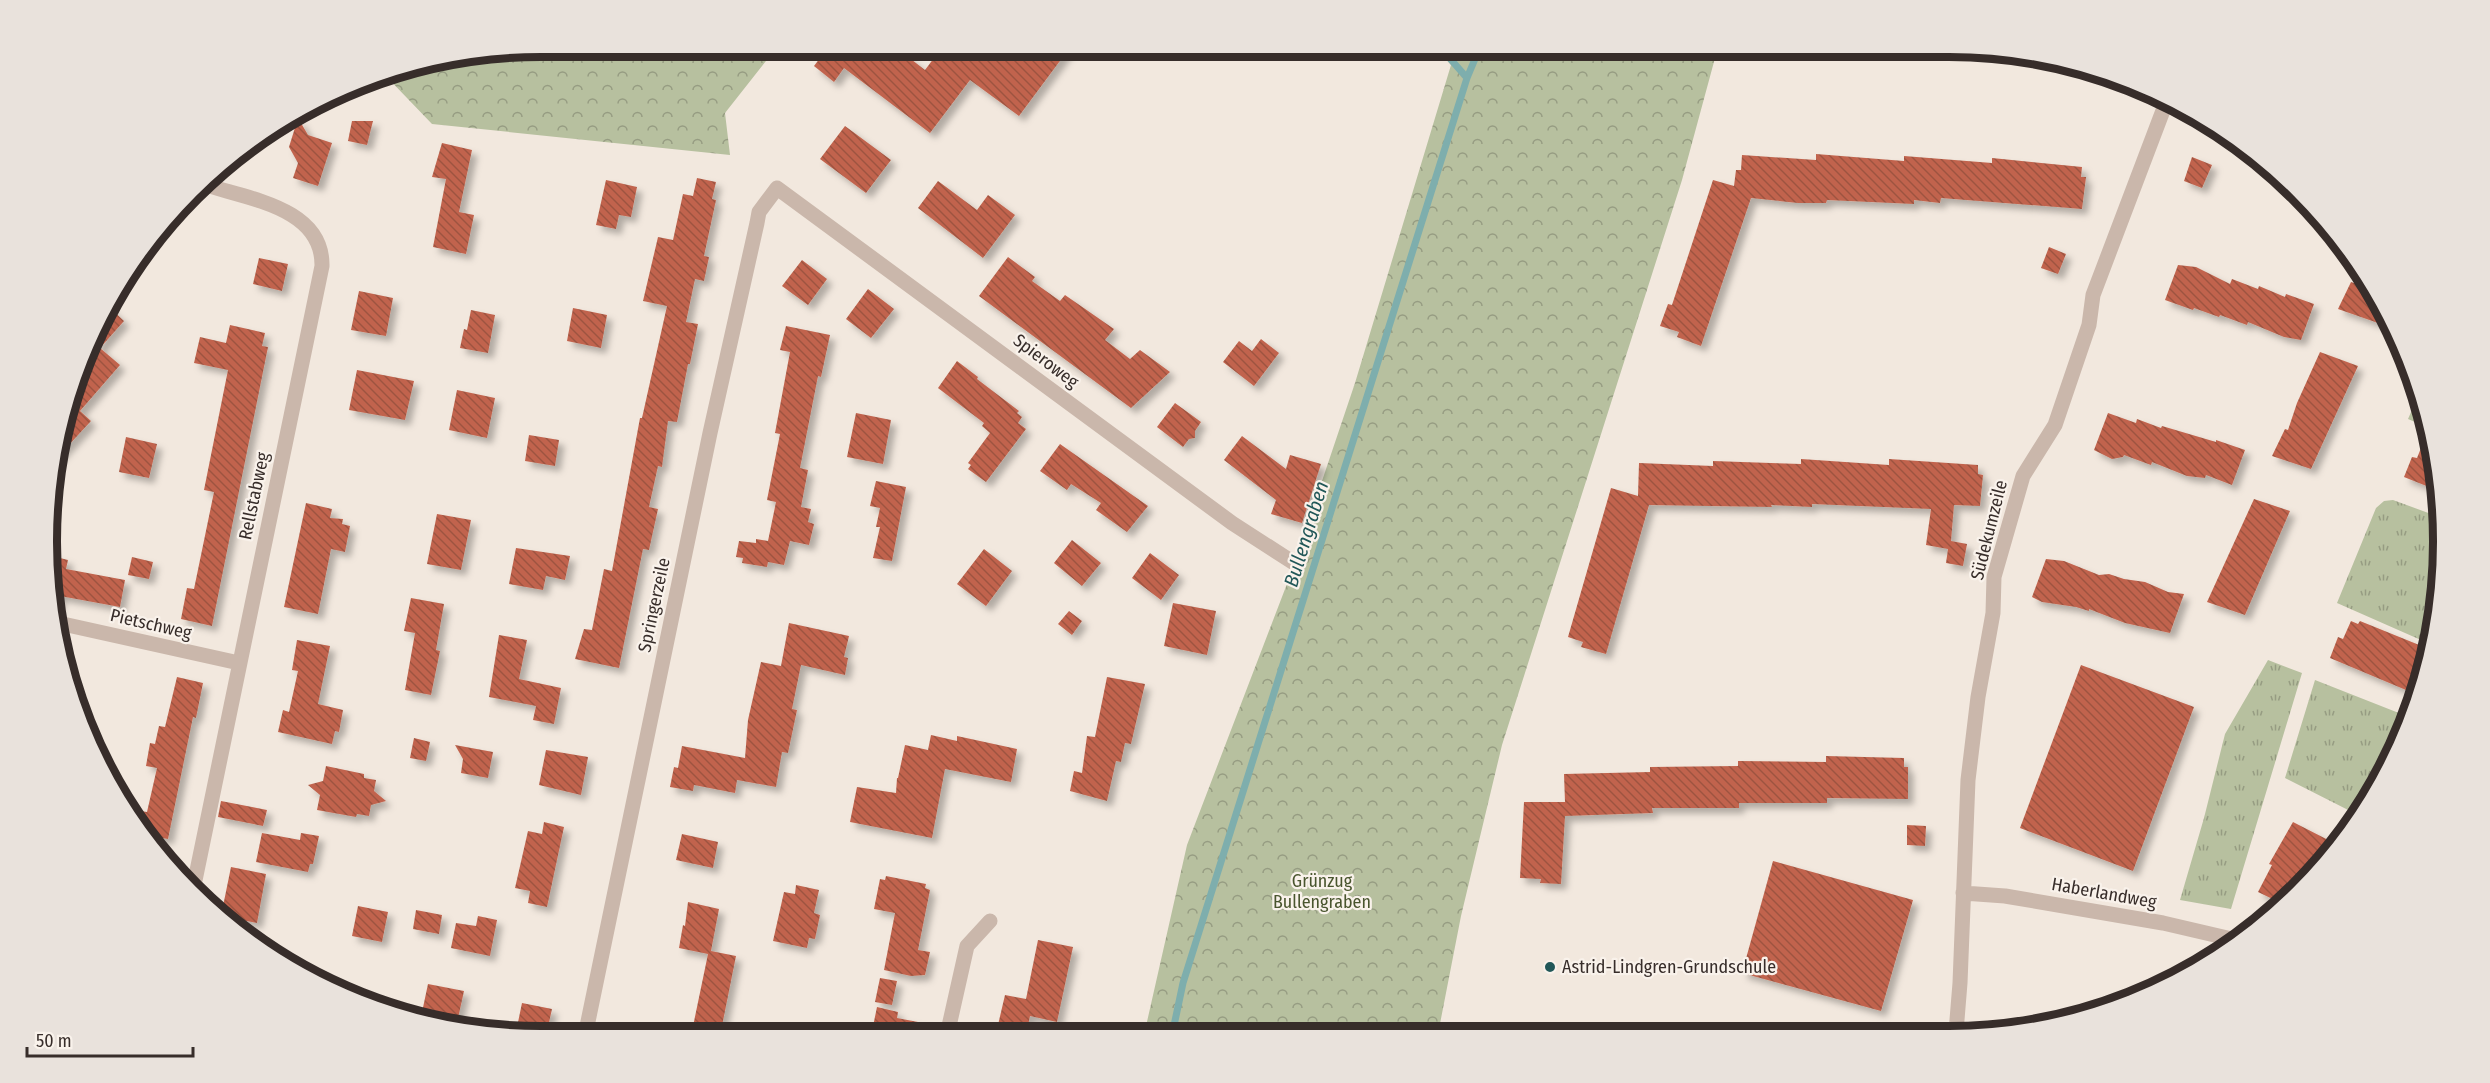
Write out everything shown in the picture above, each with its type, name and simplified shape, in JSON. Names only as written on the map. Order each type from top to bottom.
[{"type":"street","name":"Südekumzeile","points":[[1956,1026],[1968,780],[1978,697],[1993,613],[1994,577],[2023,476],[2055,425],[2089,325],[2092,295],[2164,108]]},
{"type":"street","name":"Rellstabweg","points":[[195,880],[238,663],[320,276],[322,252],[315,233],[295,216],[212,187]]},
{"type":"street","name":"Spieroweg","points":[[777,188],[1232,523],[1294,563]]},
{"type":"street","name":"Springerzeile","points":[[587,1026],[710,433],[759,212],[777,188]]},
{"type":"street","name":"Pietschweg","points":[[64,624],[238,663]]},
{"type":"street","name":"Haberlandweg","points":[[1963,893],[2005,896],[2163,923],[2227,938]]},
{"type":"street","points":[[949,1026],[966,946],[990,921]]},
{"type":"green space","points":[[769,57],[725,113],[730,155],[432,124],[391,81],[447,66],[510,58]]},
{"type":"green space","name":"Grünzug Bullengraben","points":[[1444,57],[1715,57],[1682,180],[1502,745],[1461,916],[1440,1026],[1146,1026],[1187,845],[1290,576],[1355,383],[1451,65]]},
{"type":"green space","points":[[2413,407],[2418,423],[2408,419]]},
{"type":"green space","points":[[2393,500],[2432,514],[2432,573],[2423,641],[2337,603],[2376,508],[2384,501]]},
{"type":"green space","points":[[2268,660],[2302,673],[2231,909],[2180,900],[2225,734]]},
{"type":"green space","points":[[2315,680],[2401,714],[2383,756],[2351,811],[2285,778]]},
{"type":"building","points":[[821,57],[908,57],[925,70],[935,57],[1063,57],[1019,116],[970,80],[930,133],[844,68],[834,82],[814,66]]},
{"type":"building","points":[[300,121],[308,135],[332,143],[318,186],[293,178],[298,163],[289,147],[296,124]]},
{"type":"building","points":[[352,121],[373,121],[367,145],[348,141]]},
{"type":"building","points":[[845,126],[891,160],[866,193],[820,159]]},
{"type":"building","points":[[442,143],[472,150],[459,212],[474,215],[466,254],[433,247],[446,179],[432,177]]},
{"type":"building","points":[[1816,154],[1904,161],[1904,156],[1992,163],[1992,158],[2082,167],[2081,177],[2086,177],[2082,209],[1941,198],[1940,203],[1914,200],[1914,204],[1827,200],[1826,203],[1798,203],[1751,198],[1701,346],[1677,337],[1679,332],[1660,326],[1668,304],[1672,305],[1713,180],[1734,186],[1736,170],[1741,170],[1742,155],[1816,160]]},
{"type":"building","points":[[2192,157],[2212,165],[2202,188],[2184,181]]},
{"type":"building","points":[[697,178],[716,182],[712,199],[716,200],[704,256],[709,257],[704,281],[695,279],[686,322],[698,324],[677,422],[668,421],[662,467],[658,466],[649,507],[658,509],[649,550],[643,549],[619,668],[575,659],[584,629],[592,630],[604,569],[612,571],[640,418],[642,418],[667,306],[643,301],[658,237],[673,240],[683,194],[693,196]]},
{"type":"building","points":[[606,180],[637,187],[631,217],[619,215],[616,229],[596,225]]},
{"type":"building","points":[[938,181],[977,210],[988,195],[1015,215],[983,258],[918,208]]},
{"type":"building","points":[[2049,247],[2066,254],[2058,274],[2041,268]]},
{"type":"building","points":[[1008,257],[1035,277],[1032,281],[1060,301],[1065,295],[1114,329],[1105,340],[1130,359],[1140,350],[1170,372],[1131,408],[979,296]]},
{"type":"building","points":[[259,258],[288,264],[282,291],[253,284]]},
{"type":"building","points":[[802,260],[827,279],[808,305],[782,286]]},
{"type":"building","points":[[2178,265],[2196,267],[2230,284],[2232,279],[2258,289],[2259,286],[2285,297],[2286,294],[2314,304],[2301,340],[2284,337],[2248,322],[2247,325],[2165,300]]},
{"type":"building","points":[[2355,279],[2379,320],[2378,323],[2338,309],[2351,282],[2354,283]]},
{"type":"building","points":[[868,289],[894,309],[871,338],[846,319]]},
{"type":"building","points":[[359,291],[393,298],[386,336],[351,330]]},
{"type":"building","points":[[573,308],[607,315],[601,348],[567,341]]},
{"type":"building","points":[[471,310],[495,315],[488,353],[460,348]]},
{"type":"building","points":[[115,312],[124,321],[100,348],[120,365],[80,411],[91,421],[66,448],[83,386],[94,356]]},
{"type":"building","points":[[230,325],[265,333],[262,346],[268,347],[212,626],[181,619],[187,588],[194,589],[214,492],[204,490],[228,370],[194,363],[200,337],[226,343]]},
{"type":"building","points":[[786,326],[830,335],[821,377],[818,376],[800,468],[808,470],[801,507],[811,509],[808,522],[814,524],[809,545],[790,541],[784,565],[768,562],[767,567],[742,563],[743,558],[736,557],[739,541],[756,543],[756,539],[768,541],[776,502],[767,500],[780,434],[775,433],[790,352],[780,350]]},
{"type":"building","points":[[1261,339],[1279,353],[1254,386],[1223,362],[1239,341],[1252,351]]},
{"type":"building","points":[[2320,352],[2358,366],[2311,469],[2272,456],[2285,429],[2288,430],[2297,403]]},
{"type":"building","points":[[957,361],[1019,411],[1017,413],[1022,417],[1018,423],[1026,429],[986,482],[968,469],[971,465],[968,463],[990,433],[982,426],[984,423],[938,388]]},
{"type":"building","points":[[357,370],[414,381],[405,420],[349,410]]},
{"type":"building","points":[[457,390],[495,398],[487,438],[449,430]]},
{"type":"building","points":[[1175,403],[1201,422],[1195,431],[1195,438],[1189,439],[1183,447],[1157,427]]},
{"type":"building","points":[[856,413],[891,420],[883,464],[847,457]]},
{"type":"building","points":[[2108,413],[2136,423],[2137,419],[2161,428],[2162,426],[2216,442],[2216,440],[2245,450],[2232,485],[2206,475],[2205,478],[2187,476],[2152,462],[2151,465],[2124,455],[2112,459],[2094,450]]},
{"type":"building","points":[[529,435],[559,440],[555,466],[525,461]]},
{"type":"building","points":[[1242,436],[1286,469],[1290,455],[1321,464],[1302,523],[1271,514],[1276,500],[1224,460]]},
{"type":"building","points":[[126,437],[157,444],[149,478],[119,472]]},
{"type":"building","points":[[2423,443],[2430,487],[2404,477],[2412,457],[2417,458]]},
{"type":"building","points":[[1060,444],[1148,506],[1127,532],[1096,510],[1101,503],[1071,484],[1067,490],[1040,471]]},
{"type":"building","points":[[1801,459],[1889,465],[1889,459],[1978,465],[1978,474],[1983,475],[1980,506],[1954,505],[1951,541],[1967,544],[1963,566],[1946,563],[1948,549],[1926,545],[1931,509],[1812,504],[1812,507],[1649,505],[1606,654],[1581,647],[1583,642],[1568,637],[1611,488],[1638,496],[1639,463],[1713,466],[1713,461],[1801,464]]},
{"type":"building","points":[[876,481],[906,487],[892,561],[873,558],[880,527],[876,527],[880,508],[870,506]]},
{"type":"building","points":[[2254,499],[2290,511],[2245,615],[2207,602]]},
{"type":"building","points":[[306,503],[332,509],[330,518],[343,519],[342,524],[350,526],[345,552],[331,549],[318,614],[284,607]]},
{"type":"building","points":[[437,514],[471,520],[461,570],[427,564]]},
{"type":"building","points":[[1072,540],[1101,563],[1082,586],[1054,563]]},
{"type":"building","points":[[516,548],[570,556],[565,580],[546,576],[543,590],[509,584]]},
{"type":"building","points":[[984,549],[1012,571],[986,606],[957,584]]},
{"type":"building","points":[[1150,553],[1179,575],[1161,600],[1132,578]]},
{"type":"building","points":[[57,557],[68,560],[66,569],[125,580],[120,607],[60,596]]},
{"type":"building","points":[[132,557],[153,562],[149,579],[128,575]]},
{"type":"building","points":[[2046,559],[2064,561],[2099,575],[2109,574],[2145,582],[2168,592],[2184,594],[2170,633],[2125,623],[2089,609],[2089,611],[2042,602],[2032,597]]},
{"type":"building","points":[[411,598],[444,604],[436,650],[440,651],[431,695],[405,690],[415,633],[404,631]]},
{"type":"building","points":[[1173,603],[1216,611],[1207,655],[1164,646]]},
{"type":"building","points":[[1069,611],[1082,621],[1072,635],[1058,624]]},
{"type":"building","points":[[2351,621],[2358,624],[2360,621],[2421,646],[2410,686],[2406,690],[2330,658],[2338,637],[2343,639]]},
{"type":"building","points":[[789,623],[849,636],[844,657],[848,658],[845,675],[801,665],[792,709],[797,710],[788,753],[782,752],[776,787],[737,780],[735,793],[694,785],[693,791],[670,787],[674,767],[678,768],[682,746],[745,758],[748,720],[761,662],[781,666]]},
{"type":"building","points":[[499,635],[527,640],[519,679],[561,688],[554,724],[533,720],[536,706],[489,697]]},
{"type":"building","points":[[297,640],[330,646],[318,704],[343,710],[339,732],[335,731],[332,744],[278,732],[283,710],[289,712],[298,671],[292,670]]},
{"type":"building","points":[[2081,665],[2194,707],[2133,871],[2020,828]]},
{"type":"building","points":[[177,677],[203,683],[196,718],[193,717],[168,839],[158,837],[139,811],[147,812],[157,768],[146,766],[150,743],[155,744],[159,726],[165,727]]},
{"type":"building","points":[[1107,677],[1145,684],[1131,744],[1125,743],[1121,762],[1116,761],[1107,801],[1070,791],[1074,771],[1082,773],[1087,736],[1095,737]]},
{"type":"building","points":[[931,735],[957,741],[957,736],[1017,749],[1011,782],[945,769],[932,838],[850,822],[857,787],[896,793],[905,745],[928,750]]},
{"type":"building","points":[[414,738],[430,742],[426,761],[410,758]]},
{"type":"building","points":[[455,745],[493,752],[488,778],[461,773],[463,759]]},
{"type":"building","points":[[546,750],[588,757],[581,795],[539,785]]},
{"type":"building","points":[[1826,756],[1904,758],[1904,767],[1908,767],[1908,799],[1827,798],[1827,803],[1739,803],[1739,808],[1652,808],[1653,813],[1565,816],[1561,884],[1540,883],[1541,879],[1520,878],[1524,802],[1565,802],[1564,774],[1650,772],[1650,767],[1738,766],[1738,761],[1826,762]]},
{"type":"building","points":[[326,766],[364,774],[364,778],[376,780],[374,791],[386,801],[371,805],[369,816],[357,814],[356,817],[317,810],[320,795],[308,785],[323,781]]},
{"type":"building","points":[[221,801],[267,810],[263,826],[218,817]]},
{"type":"building","points":[[544,822],[564,827],[547,907],[528,903],[530,891],[515,888],[528,831],[542,834]]},
{"type":"building","points":[[2293,822],[2329,841],[2313,861],[2274,900],[2258,892],[2272,865],[2269,864]]},
{"type":"building","points":[[1907,825],[1926,826],[1925,846],[1907,845]]},
{"type":"building","points":[[262,833],[300,840],[301,833],[319,836],[313,864],[310,864],[308,872],[256,862]]},
{"type":"building","points":[[682,834],[718,842],[713,868],[676,860]]},
{"type":"building","points":[[1773,861],[1913,900],[1881,1011],[1742,973]]},
{"type":"building","points":[[231,867],[266,874],[257,923],[239,919],[223,907]]},
{"type":"building","points":[[886,876],[926,884],[925,888],[930,890],[918,950],[930,952],[925,975],[911,976],[884,970],[895,913],[874,909],[880,879],[885,880]]},
{"type":"building","points":[[796,885],[819,890],[814,913],[820,915],[815,939],[809,938],[807,948],[773,941],[784,892],[795,894]]},
{"type":"building","points":[[688,902],[719,909],[711,951],[736,956],[722,1026],[693,1026],[708,954],[679,948],[683,925],[685,926]]},
{"type":"building","points":[[358,906],[388,912],[382,942],[352,936]]},
{"type":"building","points":[[416,910],[442,915],[439,934],[413,929]]},
{"type":"building","points":[[478,916],[497,920],[490,956],[451,948],[456,923],[476,926]]},
{"type":"building","points":[[1038,940],[1073,947],[1057,1022],[1030,1016],[1028,1026],[998,1025],[1005,995],[1026,999]]},
{"type":"building","points":[[880,978],[897,981],[892,1005],[875,1002]]},
{"type":"building","points":[[428,984],[464,991],[458,1019],[422,1011]]},
{"type":"building","points":[[522,1003],[552,1009],[548,1026],[517,1025]]},
{"type":"building","points":[[877,1007],[898,1012],[897,1018],[939,1026],[873,1026]]},
{"type":"waterway","points":[[1449,57],[1467,78]]},
{"type":"waterway","name":"Bullengraben","points":[[1174,1026],[1183,983],[1467,78],[1476,57]]},
{"type":"place","name":"Astrid-Lindgren-Grundschule","points":[[1550,967]]}]
